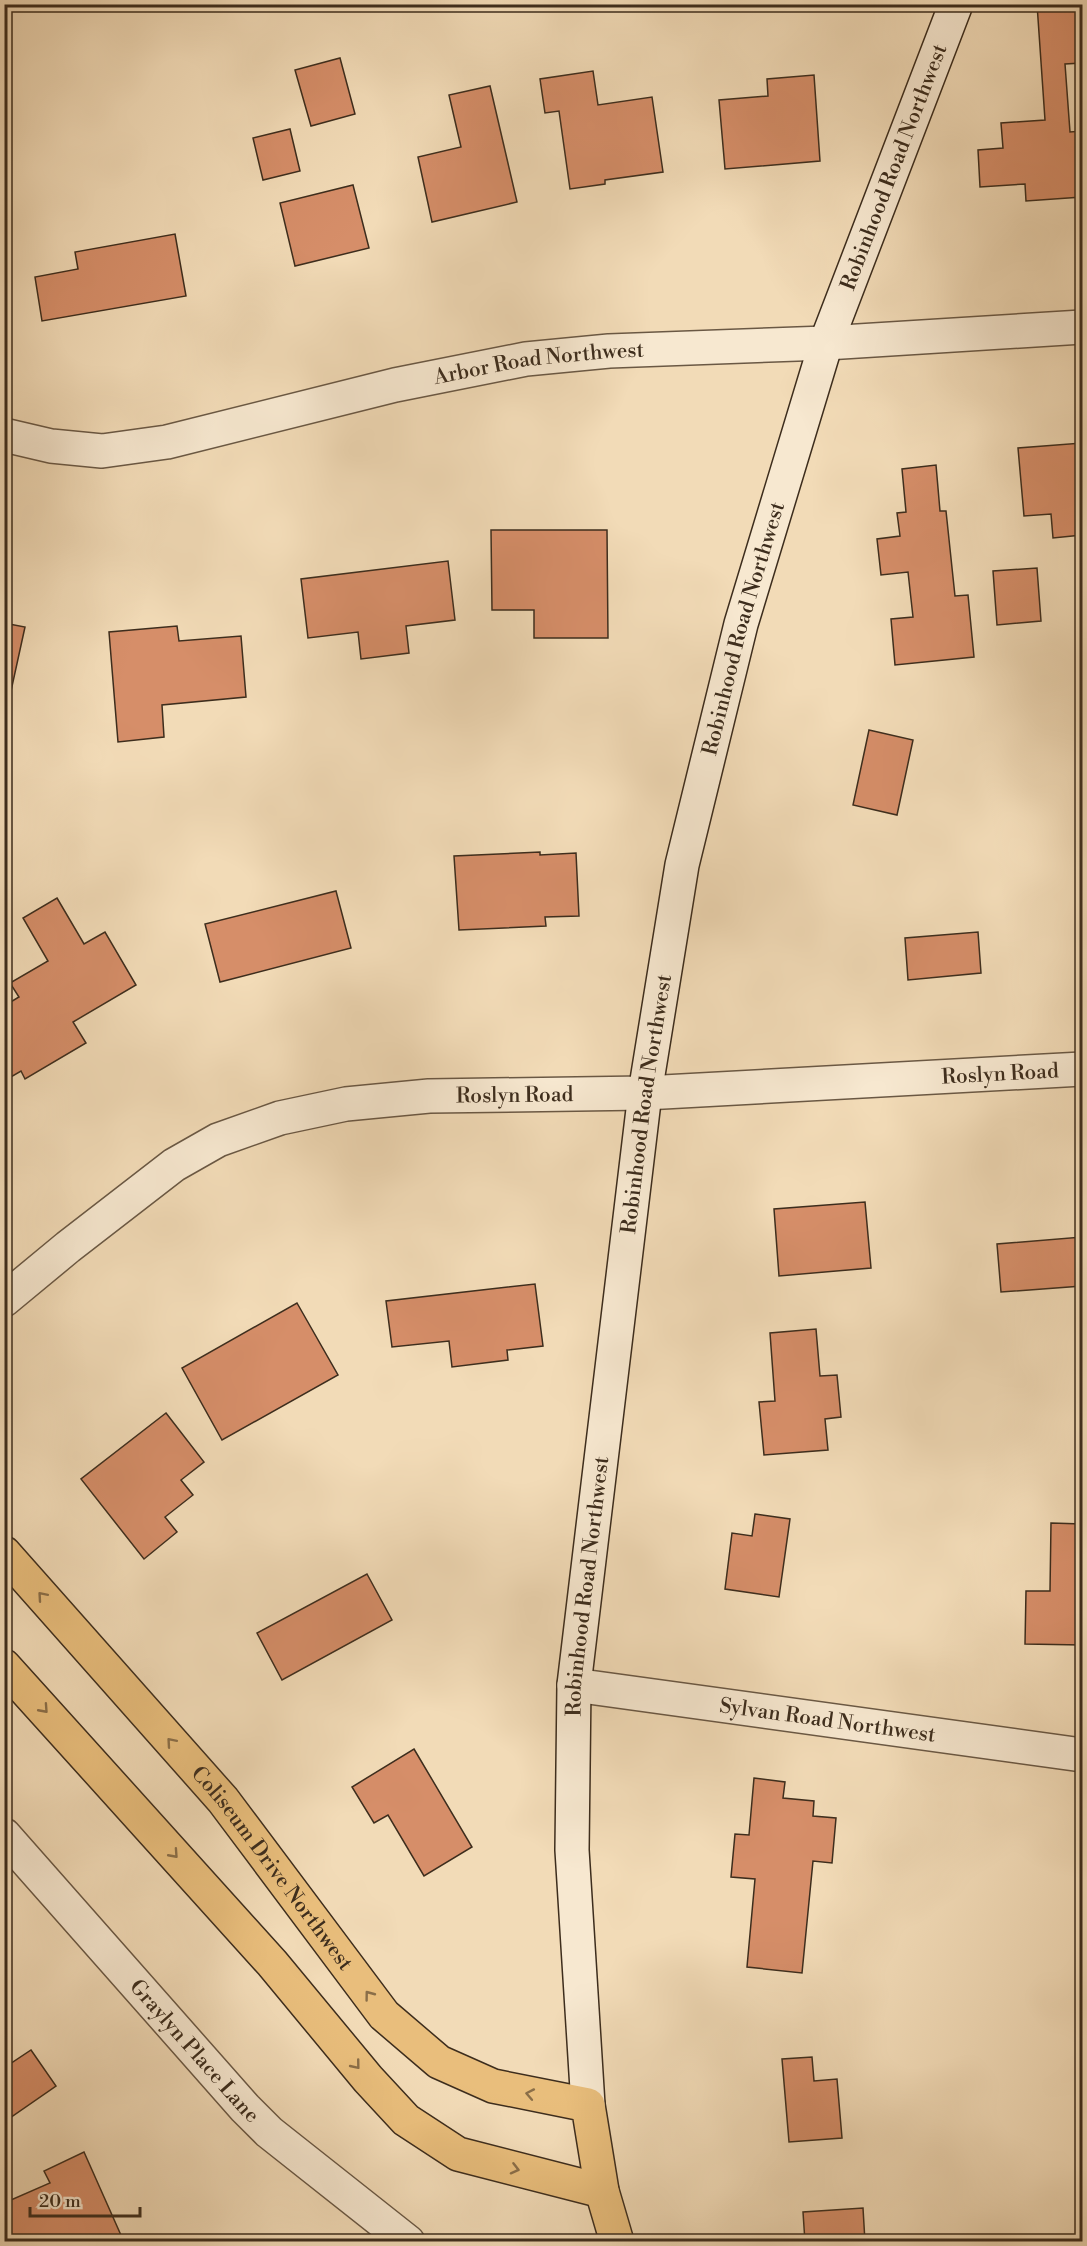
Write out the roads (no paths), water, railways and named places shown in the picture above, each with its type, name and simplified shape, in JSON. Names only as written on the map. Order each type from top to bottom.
[{"type":"main road","name":"Coliseum Drive Northwest","points":[[4,1553],[223,1800],[384,2015],[439,2062],[493,2086],[588,2105]]},
{"type":"main road","points":[[4,1666],[272,1963],[368,2079],[406,2120],[458,2154],[602,2191]]},
{"type":"main road","name":"Robinhood Road Northwest","points":[[588,2105],[602,2191],[617,2241]]},
{"type":"street","name":"Robinhood Road Northwest","points":[[588,2105],[572,1850],[574,1685],[645,1093],[682,865],[741,624],[826,343],[956,4]]},
{"type":"street","name":"Arbor Road Northwest","points":[[4,435],[51,447],[102,451],[167,442],[394,385],[526,359],[609,351],[826,343],[1083,327]]},
{"type":"street","name":"Roslyn Road","points":[[4,1300],[174,1165],[218,1140],[280,1118],[346,1104],[429,1096],[645,1093],[1083,1069]]},
{"type":"street","name":"Sylvan Road Northwest","points":[[574,1685],[1083,1755]]},
{"type":"street","name":"Graylyn Place Lane","points":[[4,1835],[245,2108],[269,2132],[408,2241]]}]
